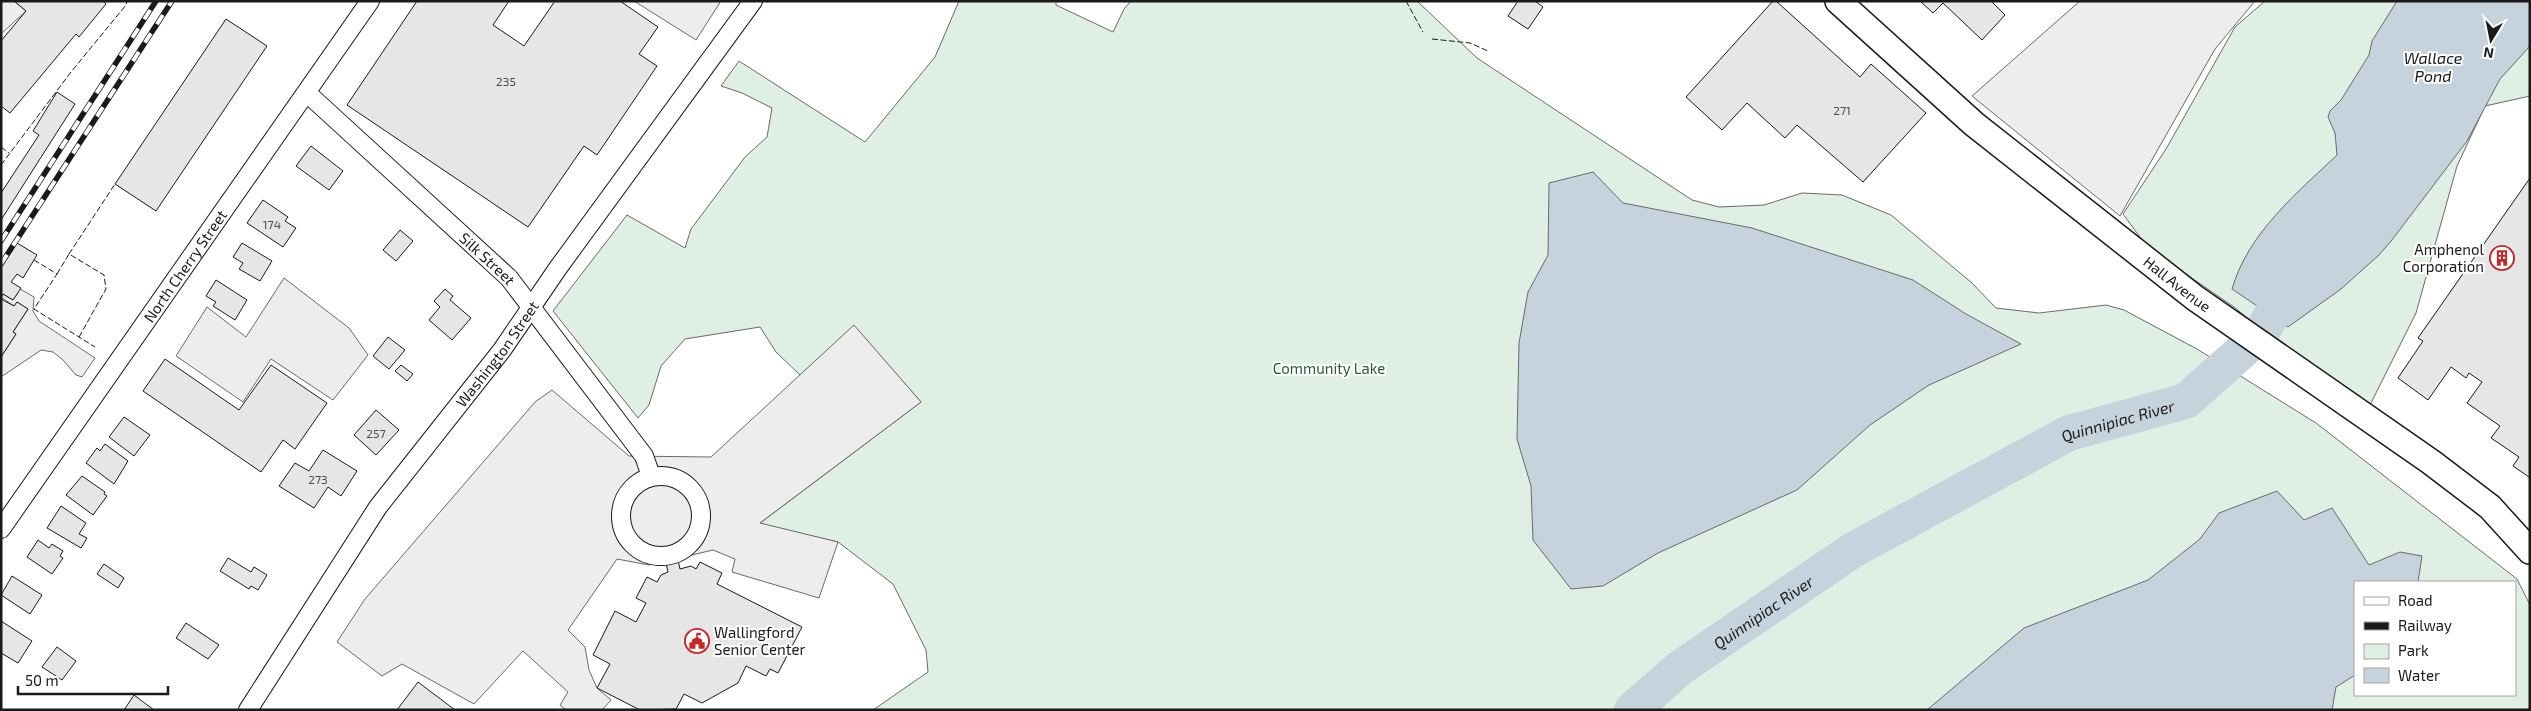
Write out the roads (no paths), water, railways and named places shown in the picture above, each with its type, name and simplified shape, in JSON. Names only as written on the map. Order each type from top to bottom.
[{"type":"main road","name":"Hall Avenue","points":[[1838,1],[1974,124],[2195,298],[2431,462],[2490,507],[2530,551]]},
{"type":"street","name":"North Cherry Street","points":[[1,529],[370,1]]},
{"type":"street","name":"Washington Street","points":[[248,710],[378,507],[502,350],[753,1]]},
{"type":"street","name":"Silk Street","points":[[307,93],[509,278],[644,456],[651,476]]},
{"type":"street","points":[[664,475],[676,478],[687,484],[695,494],[700,506],[702,518],[699,530],[692,542],[681,551],[668,556],[654,556],[641,551],[630,542],[623,531],[620,517],[622,503],[628,491],[639,482],[651,476],[664,475]]},
{"type":"water","name":"Wallace Pond","points":[[2397,1],[2530,1],[2530,46],[2500,79],[2467,141],[2392,240],[2379,255],[2341,289],[2288,327],[2232,289],[2239,269],[2262,232],[2290,199],[2337,155],[2335,133],[2328,117],[2330,111],[2341,100],[2369,55],[2372,41]]},
{"type":"water","points":[[1593,172],[1623,203],[1752,228],[1913,280],[1966,314],[2021,344],[1929,385],[1870,425],[1797,490],[1658,553],[1603,586],[1571,589],[1533,540],[1531,486],[1517,439],[1519,343],[1528,292],[1548,255],[1549,183]]},
{"type":"water","points":[[2277,491],[2304,520],[2332,508],[2369,565],[2400,552],[2422,556],[2418,581],[2354,581],[2354,676],[2336,687],[2332,710],[1927,710],[2024,628],[2148,580],[2200,539],[2219,513]]},
{"type":"waterway","name":"Quinnipiac River","points":[[1632,710],[1680,668],[1853,550],[2069,433],[2186,401],[2260,335],[2296,274]]},
{"type":"railway","points":[[1,241],[156,1]]},
{"type":"railway","points":[[1,264],[172,1]]},
{"type":"place","name":"Amphenol Corporation","points":[[2502,258]]},
{"type":"place","name":"Wallingford Senior Center","points":[[697,641]]},
{"type":"park label","name":"Community Lake","points":[[1329,368]]}]
